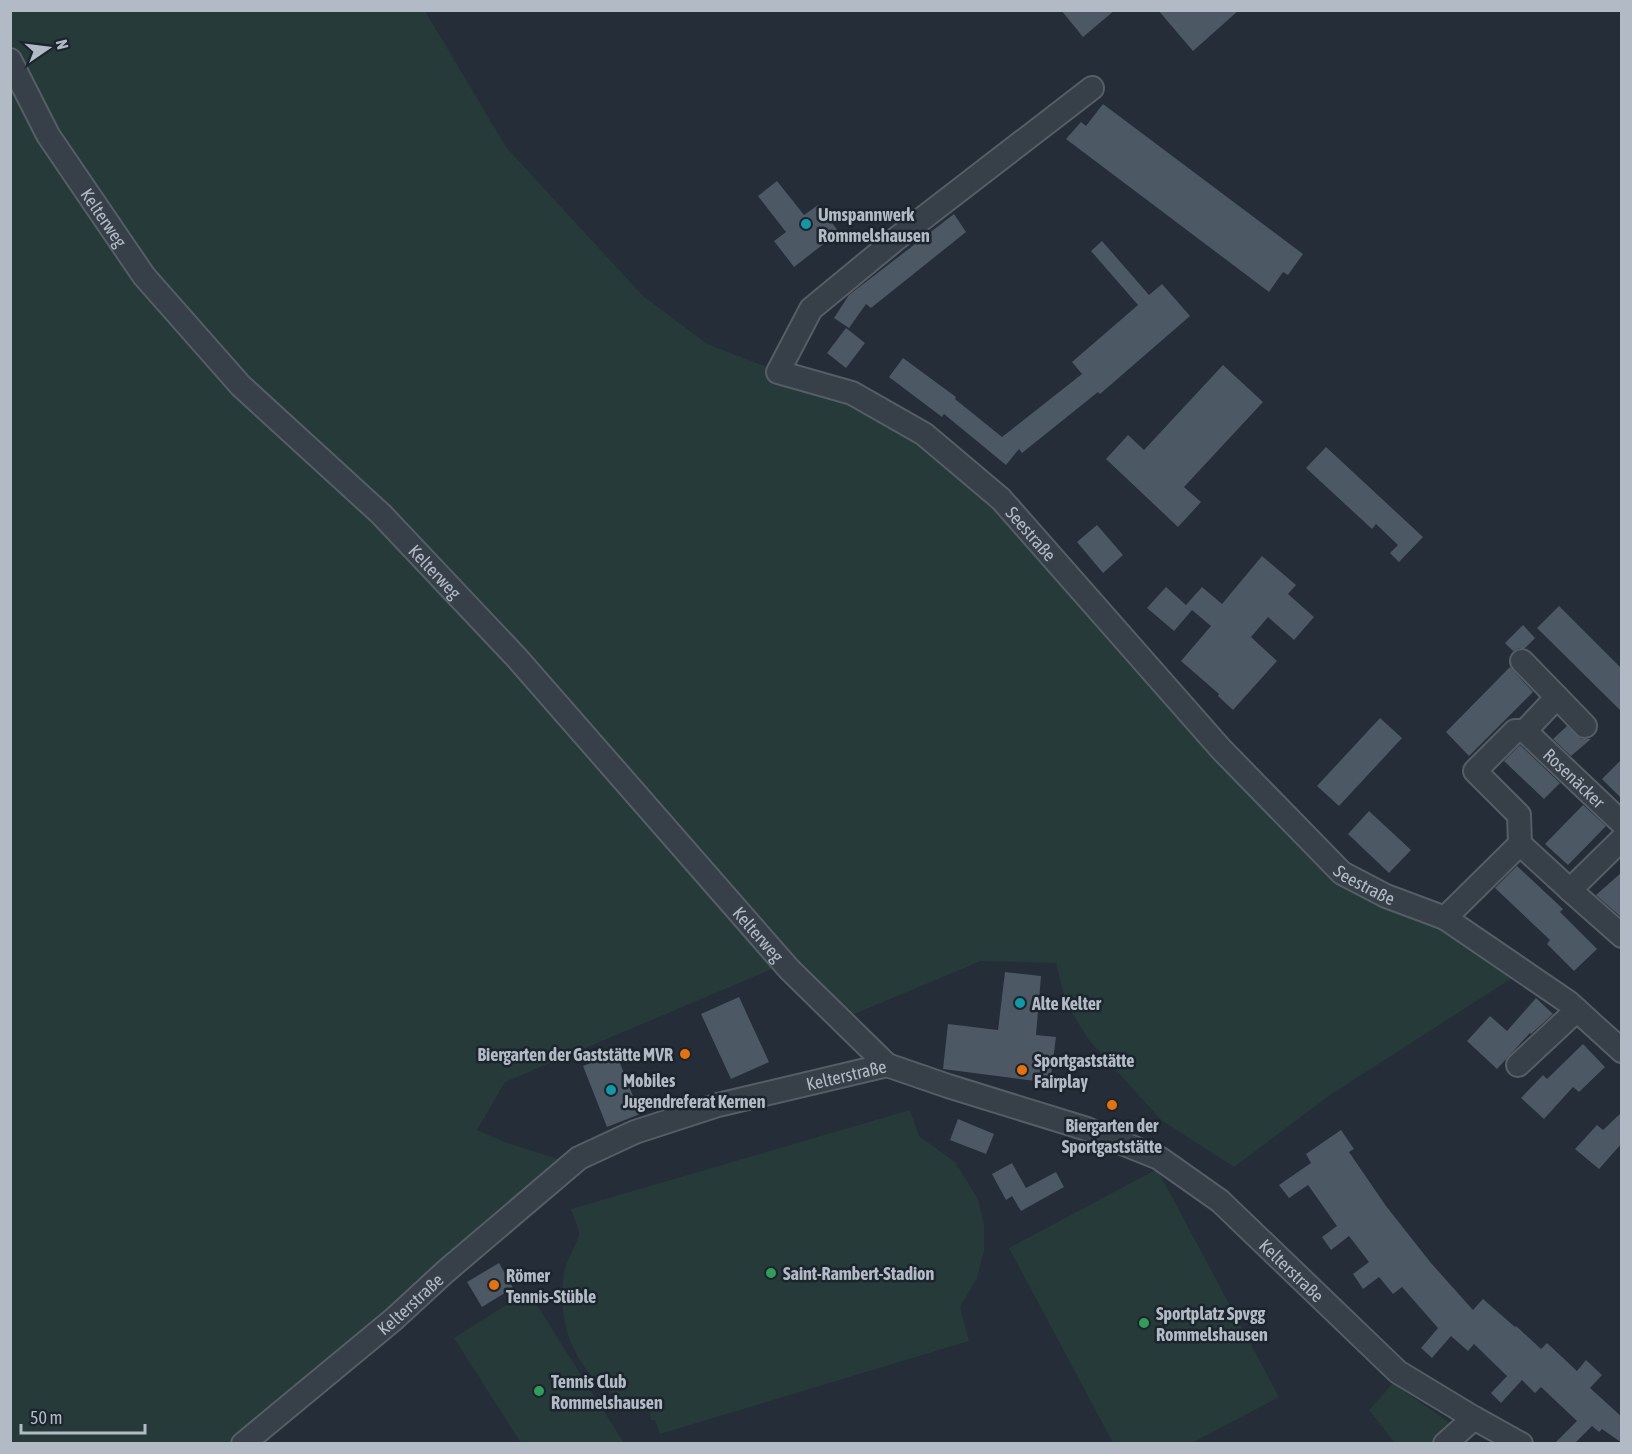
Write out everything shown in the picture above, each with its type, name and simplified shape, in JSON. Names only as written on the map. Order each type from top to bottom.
[{"type":"street","name":"Kelterweg","points":[[10,60],[48,135],[144,276],[242,386],[381,514],[517,658],[789,969],[887,1065]]},
{"type":"street","name":"Seestraße","points":[[1092,88],[896,239],[812,309],[778,372],[852,393],[924,434],[1000,499],[1221,750],[1342,873],[1386,896],[1445,918],[1577,1010],[1622,1051]]},
{"type":"street","points":[[1522,661],[1585,726]]},
{"type":"street","points":[[1557,697],[1525,731],[1515,731],[1475,771],[1519,815],[1520,844],[1622,936]]},
{"type":"street","name":"Rosenäcker","points":[[1525,731],[1622,823]]},
{"type":"street","points":[[1570,890],[1622,839]]},
{"type":"street","points":[[1445,918],[1520,844]]},
{"type":"street","points":[[1518,1065],[1577,1010]]},
{"type":"street","name":"Kelterstraße","points":[[243,1443],[394,1319],[445,1272],[579,1158],[635,1132],[718,1105],[887,1065],[1087,1129],[1159,1158],[1220,1200],[1398,1372],[1474,1418],[1521,1443]]},
{"type":"street","points":[[1445,1443],[1474,1418]]},
{"type":"green space","points":[[10,11],[425,11],[506,147],[643,296],[707,344],[770,368],[768,378],[849,404],[923,445],[998,507],[1338,877],[1440,924],[1520,973],[1330,1095],[1234,1167],[1161,1120],[1089,1040],[1066,1004],[1056,963],[981,961],[847,1017],[791,961],[505,1082],[477,1130],[505,1142],[561,1160],[268,1415],[228,1443],[11,1443]]},
{"type":"green space","name":"Saint-Rambert-Stadion","points":[[910,1110],[919,1136],[955,1162],[978,1199],[984,1225],[984,1251],[977,1278],[960,1307],[969,1341],[660,1434],[655,1420],[651,1420],[648,1405],[621,1399],[591,1375],[571,1343],[562,1307],[565,1269],[579,1235],[571,1209]]},
{"type":"green space","name":"Sportplatz Spvgg Rommelshausen","points":[[1157,1169],[1279,1397],[1192,1443],[1113,1443],[1009,1248]]},
{"type":"green space","name":"Tennis Club Rommelshausen","points":[[528,1291],[624,1443],[521,1443],[454,1338]]},
{"type":"green space","points":[[1393,1383],[1454,1426],[1432,1443],[1395,1443],[1369,1410]]},
{"type":"building","points":[[1061,10],[1115,10],[1083,37]]},
{"type":"building","points":[[1158,10],[1239,10],[1193,51]]},
{"type":"building","points":[[1103,104],[1303,254],[1288,275],[1283,272],[1269,292],[1066,139],[1081,122],[1086,126]]},
{"type":"building","name":"Umspannwerk Rommelshausen","points":[[777,181],[804,215],[818,205],[839,232],[794,267],[774,241],[786,232],[758,196]]},
{"type":"building","points":[[954,214],[966,232],[871,308],[866,304],[849,328],[834,318],[849,295]]},
{"type":"building","points":[[1102,241],[1149,295],[1162,284],[1190,316],[1100,394],[1098,392],[1022,453],[1019,449],[1006,465],[944,414],[942,417],[889,377],[903,358],[956,397],[955,399],[1002,437],[1082,374],[1072,362],[1138,305],[1091,251]]},
{"type":"building","points":[[846,328],[865,343],[846,368],[827,353]]},
{"type":"building","points":[[1223,365],[1263,402],[1184,487],[1201,502],[1178,527],[1106,459],[1128,435],[1144,450]]},
{"type":"building","points":[[1326,447],[1423,537],[1399,562],[1390,553],[1398,545],[1376,524],[1372,529],[1306,468]]},
{"type":"building","points":[[1097,525],[1123,555],[1103,573],[1077,542]]},
{"type":"building","points":[[1262,556],[1296,585],[1288,594],[1314,617],[1294,640],[1268,617],[1251,637],[1277,661],[1233,710],[1218,696],[1219,694],[1181,661],[1211,626],[1192,610],[1174,631],[1147,608],[1166,587],[1186,605],[1202,587],[1222,604]]},
{"type":"building","points":[[1559,606],[1622,669],[1622,712],[1537,628]]},
{"type":"building","points":[[1523,625],[1535,638],[1525,648],[1513,651],[1505,643]]},
{"type":"building","points":[[1510,667],[1533,692],[1469,756],[1446,732]]},
{"type":"building","points":[[1380,718],[1402,738],[1339,806],[1317,786]]},
{"type":"building","points":[[1567,726],[1581,739],[1591,739],[1571,756],[1553,739]]},
{"type":"building","points":[[1520,745],[1560,783],[1544,799],[1504,761]]},
{"type":"building","points":[[1622,759],[1622,799],[1602,779]]},
{"type":"building","points":[[1583,805],[1606,826],[1568,865],[1545,844]]},
{"type":"building","points":[[1369,811],[1411,850],[1389,873],[1348,834]]},
{"type":"building","points":[[1517,866],[1563,909],[1560,912],[1597,949],[1574,971],[1547,944],[1550,940],[1495,888]]},
{"type":"building","points":[[1622,872],[1622,917],[1621,917],[1596,895]]},
{"type":"building","points":[[1005,972],[1041,976],[1036,1035],[1056,1037],[1050,1083],[943,1069],[948,1024],[998,1030]]},
{"type":"building","points":[[739,997],[769,1062],[731,1079],[701,1014]]},
{"type":"building","points":[[1536,998],[1553,1014],[1530,1033],[1497,1069],[1467,1041],[1490,1016],[1507,1031]]},
{"type":"building","points":[[1583,1044],[1605,1067],[1579,1092],[1573,1087],[1544,1119],[1521,1098],[1543,1075],[1547,1079]]},
{"type":"building","name":"Mobiles Jugendreferat Kernen","points":[[616,1053],[640,1114],[607,1127],[583,1066]]},
{"type":"building","points":[[1622,1112],[1622,1143],[1599,1169],[1575,1149],[1597,1125],[1603,1130]]},
{"type":"building","points":[[958,1119],[994,1134],[986,1154],[950,1140]]},
{"type":"building","points":[[1341,1130],[1354,1149],[1349,1152],[1386,1206],[1431,1263],[1473,1310],[1483,1299],[1541,1349],[1547,1343],[1577,1371],[1586,1360],[1602,1375],[1590,1388],[1622,1417],[1622,1443],[1602,1429],[1599,1432],[1592,1426],[1575,1443],[1555,1443],[1577,1421],[1541,1387],[1535,1393],[1522,1380],[1501,1403],[1491,1393],[1507,1376],[1474,1344],[1468,1351],[1451,1336],[1432,1358],[1421,1348],[1438,1328],[1402,1287],[1393,1294],[1379,1277],[1363,1289],[1353,1274],[1369,1262],[1349,1236],[1331,1250],[1322,1237],[1337,1226],[1308,1185],[1289,1198],[1279,1185],[1311,1163],[1306,1154]]},
{"type":"building","points":[[1012,1163],[1026,1188],[1056,1172],[1064,1187],[1021,1211],[1012,1196],[1006,1200],[992,1174]]},
{"type":"building","points":[[499,1263],[513,1288],[482,1307],[467,1282]]},
{"type":"place","name":"Umspannwerk Rommelshausen","points":[[806,224]]},
{"type":"place","name":"Alte Kelter","points":[[1020,1003]]},
{"type":"place","name":"Biergarten der Gaststätte MVR","points":[[685,1054]]},
{"type":"place","name":"Sportgaststätte Fairplay","points":[[1022,1070]]},
{"type":"place","name":"Mobiles Jugendreferat Kernen","points":[[611,1090]]},
{"type":"place","name":"Biergarten der Sportgaststätte","points":[[1112,1105]]},
{"type":"place","name":"Saint-Rambert-Stadion","points":[[771,1273]]},
{"type":"place","name":"Römer Tennis-Stüble","points":[[494,1285]]},
{"type":"place","name":"Sportplatz Spvgg Rommelshausen","points":[[1144,1323]]},
{"type":"place","name":"Tennis Club Rommelshausen","points":[[539,1391]]}]
